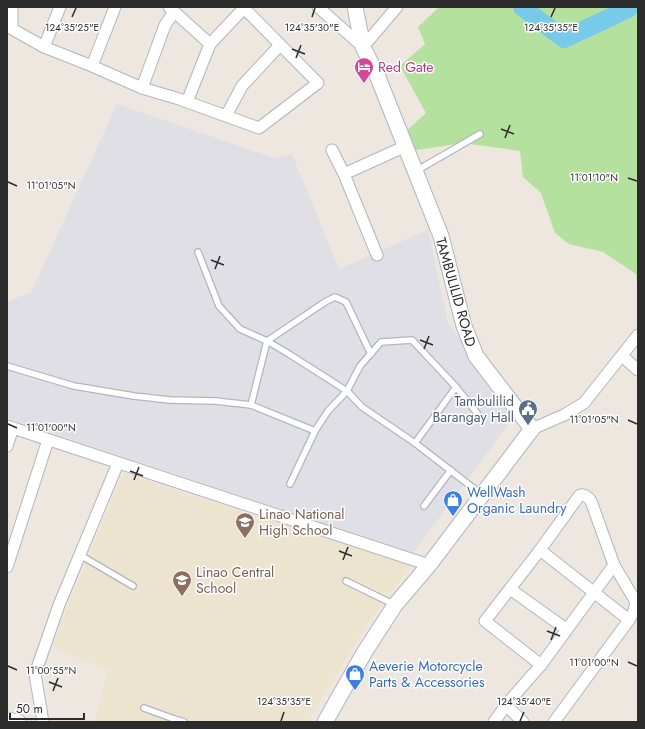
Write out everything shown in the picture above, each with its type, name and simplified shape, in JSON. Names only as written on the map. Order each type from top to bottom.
[{"type":"street","points":[[12,7],[12,29],[44,47],[142,88],[187,102],[259,128],[318,83],[244,7],[210,44],[187,102]]},
{"type":"street","points":[[44,47],[60,7]]},
{"type":"street","points":[[92,66],[115,7]]},
{"type":"street","points":[[318,7],[363,47],[397,7]]},
{"type":"street","name":"TAMBULILID ROAD","points":[[355,7],[363,47],[377,76],[406,146],[441,236],[464,326],[476,356],[532,429]]},
{"type":"street","points":[[142,88],[171,9],[210,44]]},
{"type":"street","points":[[226,116],[242,86],[280,45]]},
{"type":"street","points":[[344,174],[406,146]]},
{"type":"street","points":[[332,150],[344,174],[377,255]]},
{"type":"street","points":[[325,722],[364,653],[395,605],[428,565],[532,429],[564,415],[584,403],[638,335]]},
{"type":"street","points":[[622,356],[638,370]]},
{"type":"street","points":[[7,446],[10,427],[428,565]]},
{"type":"street","points":[[7,567],[48,440]]},
{"type":"street","points":[[43,722],[35,674],[59,605],[118,463]]},
{"type":"street","points":[[541,665],[485,621],[540,550],[579,496],[582,495],[591,501],[614,565],[636,602],[634,611],[629,620],[554,722]]},
{"type":"street","points":[[540,550],[629,620]]},
{"type":"street","points":[[494,722],[506,705],[541,665],[614,565]]},
{"type":"street","points":[[510,589],[566,629]]},
{"type":"street","points":[[506,705],[523,722]]},
{"type":"street","points":[[7,720],[18,722]]},
{"type":"lane","points":[[416,171],[480,134]]},
{"type":"lane","points":[[198,252],[219,306],[240,329],[267,341],[347,391],[362,407],[415,443],[482,494]]},
{"type":"lane","points":[[251,405],[267,341],[325,302],[335,297],[346,302],[371,354]]},
{"type":"lane","points":[[290,484],[315,431],[328,411],[347,391],[360,366],[382,342],[412,340],[456,387],[477,413]]},
{"type":"lane","points":[[7,366],[74,386],[134,396],[170,400],[215,401],[251,405],[315,431]]},
{"type":"lane","points":[[415,443],[456,387]]},
{"type":"lane","points":[[424,506],[451,470]]},
{"type":"lane","points":[[80,555],[134,586]]},
{"type":"lane","points":[[346,581],[395,605]]},
{"type":"lane","points":[[144,708],[173,720],[184,722]]},
{"type":"shaded area","points":[[117,104],[274,158],[292,154],[339,269],[428,230],[448,323],[516,414],[413,553],[7,418],[7,301],[31,293]]},
{"type":"shaded area","name":"Linao Central School","points":[[123,473],[411,566],[363,630],[308,722],[95,722],[108,670],[52,646]]},
{"type":"green space","points":[[439,7],[638,7],[637,286],[636,274],[603,252],[569,244],[555,233],[541,193],[523,177],[520,151],[463,143],[411,151],[404,133],[426,113],[400,66],[425,44],[418,27]]},
{"type":"waterway","points":[[522,7],[564,39],[628,9],[628,7]]},
{"type":"place","name":"Red Gate","points":[[364,84]]},
{"type":"place","name":"Tambulilid Barangay Hall","points":[[528,426]]},
{"type":"place","name":"WellWash Organic Laundry","points":[[453,517]]},
{"type":"place","name":"Linao National High School","points":[[245,539]]},
{"type":"place","name":"Linao Central School","points":[[182,597]]},
{"type":"place","name":"Aeverie Motorcycle Parts & Accessories","points":[[355,691]]}]
